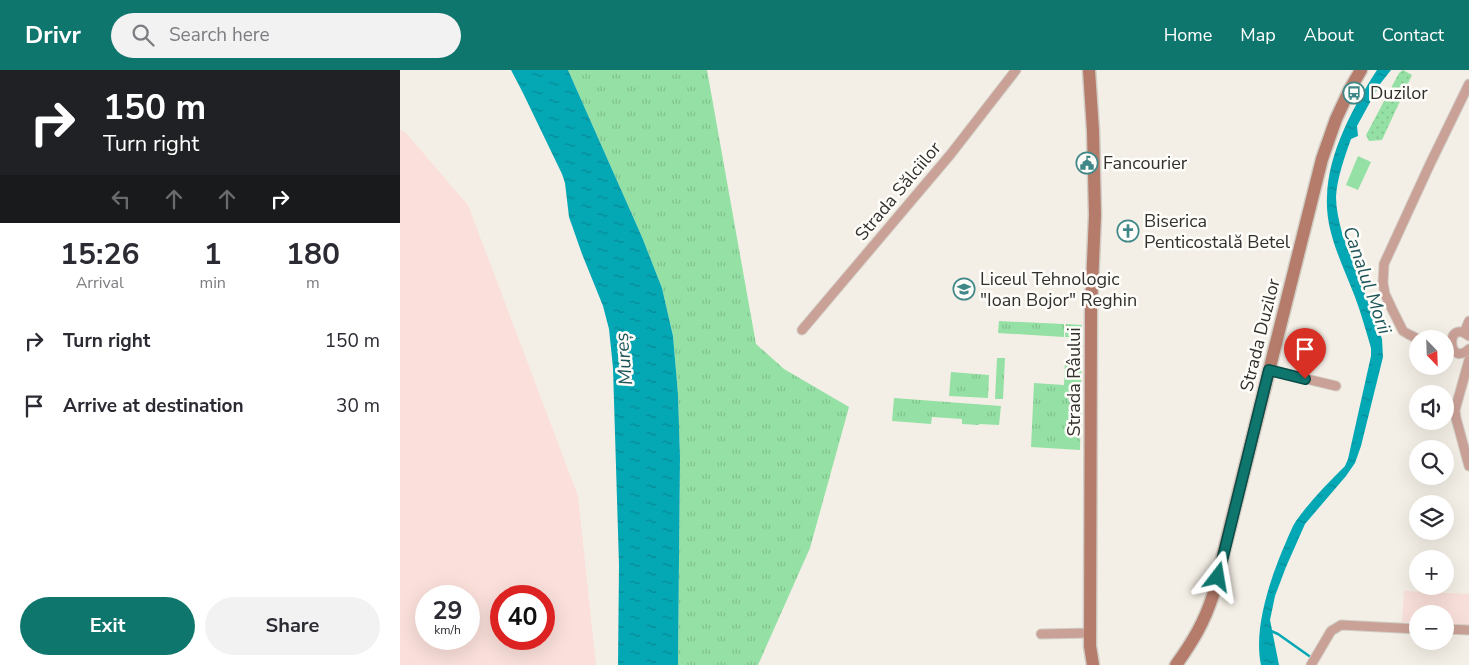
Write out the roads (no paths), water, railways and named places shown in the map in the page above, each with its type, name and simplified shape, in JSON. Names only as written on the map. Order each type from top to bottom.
[{"type":"street","name":"Strada Sălciilor","points":[[802,330],[950,155],[1016,70]]},
{"type":"street","name":"Strada Râului","points":[[1089,70],[1095,215],[1091,309],[1090,633],[1093,665]]},
{"type":"street","name":"Strada Duzilor","points":[[1176,665],[1203,623],[1213,595],[1322,159],[1336,119],[1361,70]]},
{"type":"street","points":[[1409,334],[1403,331],[1385,294],[1383,282],[1384,264],[1469,84]]},
{"type":"street","points":[[1454,335],[1460,332],[1466,334],[1469,321]]},
{"type":"street","points":[[1465,351],[1468,364],[1455,410],[1469,466]]},
{"type":"street","points":[[1269,370],[1336,386]]},
{"type":"street","points":[[1311,665],[1331,631],[1340,625],[1409,629]]},
{"type":"street","points":[[1454,629],[1469,630]]},
{"type":"street","points":[[1041,634],[1090,633]]},
{"type":"water","name":"Mureș","points":[[511,70],[568,70],[642,237],[662,288],[673,336],[678,394],[680,457],[678,665],[618,665],[619,565],[613,368],[609,329],[603,306],[569,217],[565,183],[562,174]]},
{"type":"water","points":[[1377,70],[1391,70],[1380,84],[1357,126],[1358,136],[1351,139],[1340,175],[1336,197],[1342,233],[1382,339],[1383,357],[1355,463],[1305,524],[1275,596],[1270,620],[1279,665],[1261,665],[1259,635],[1269,586],[1296,521],[1313,499],[1345,466],[1371,356],[1371,348],[1359,309],[1332,236],[1327,210],[1327,197],[1328,180],[1343,131],[1359,99]]},
{"type":"waterway","points":[[1271,631],[1312,658]]},
{"type":"place","name":"Duzilor","points":[[1354,93]]},
{"type":"place","name":"Fancourier","points":[[1087,163]]},
{"type":"place","name":"Biserica Penticostală Betel","points":[[1128,231]]},
{"type":"place","name":"Liceul Tehnologic \"Ioan Bojor\" Reghin","points":[[964,289]]},
{"type":"water label","name":"Canalul Morii","points":[[1368,280]]}]
